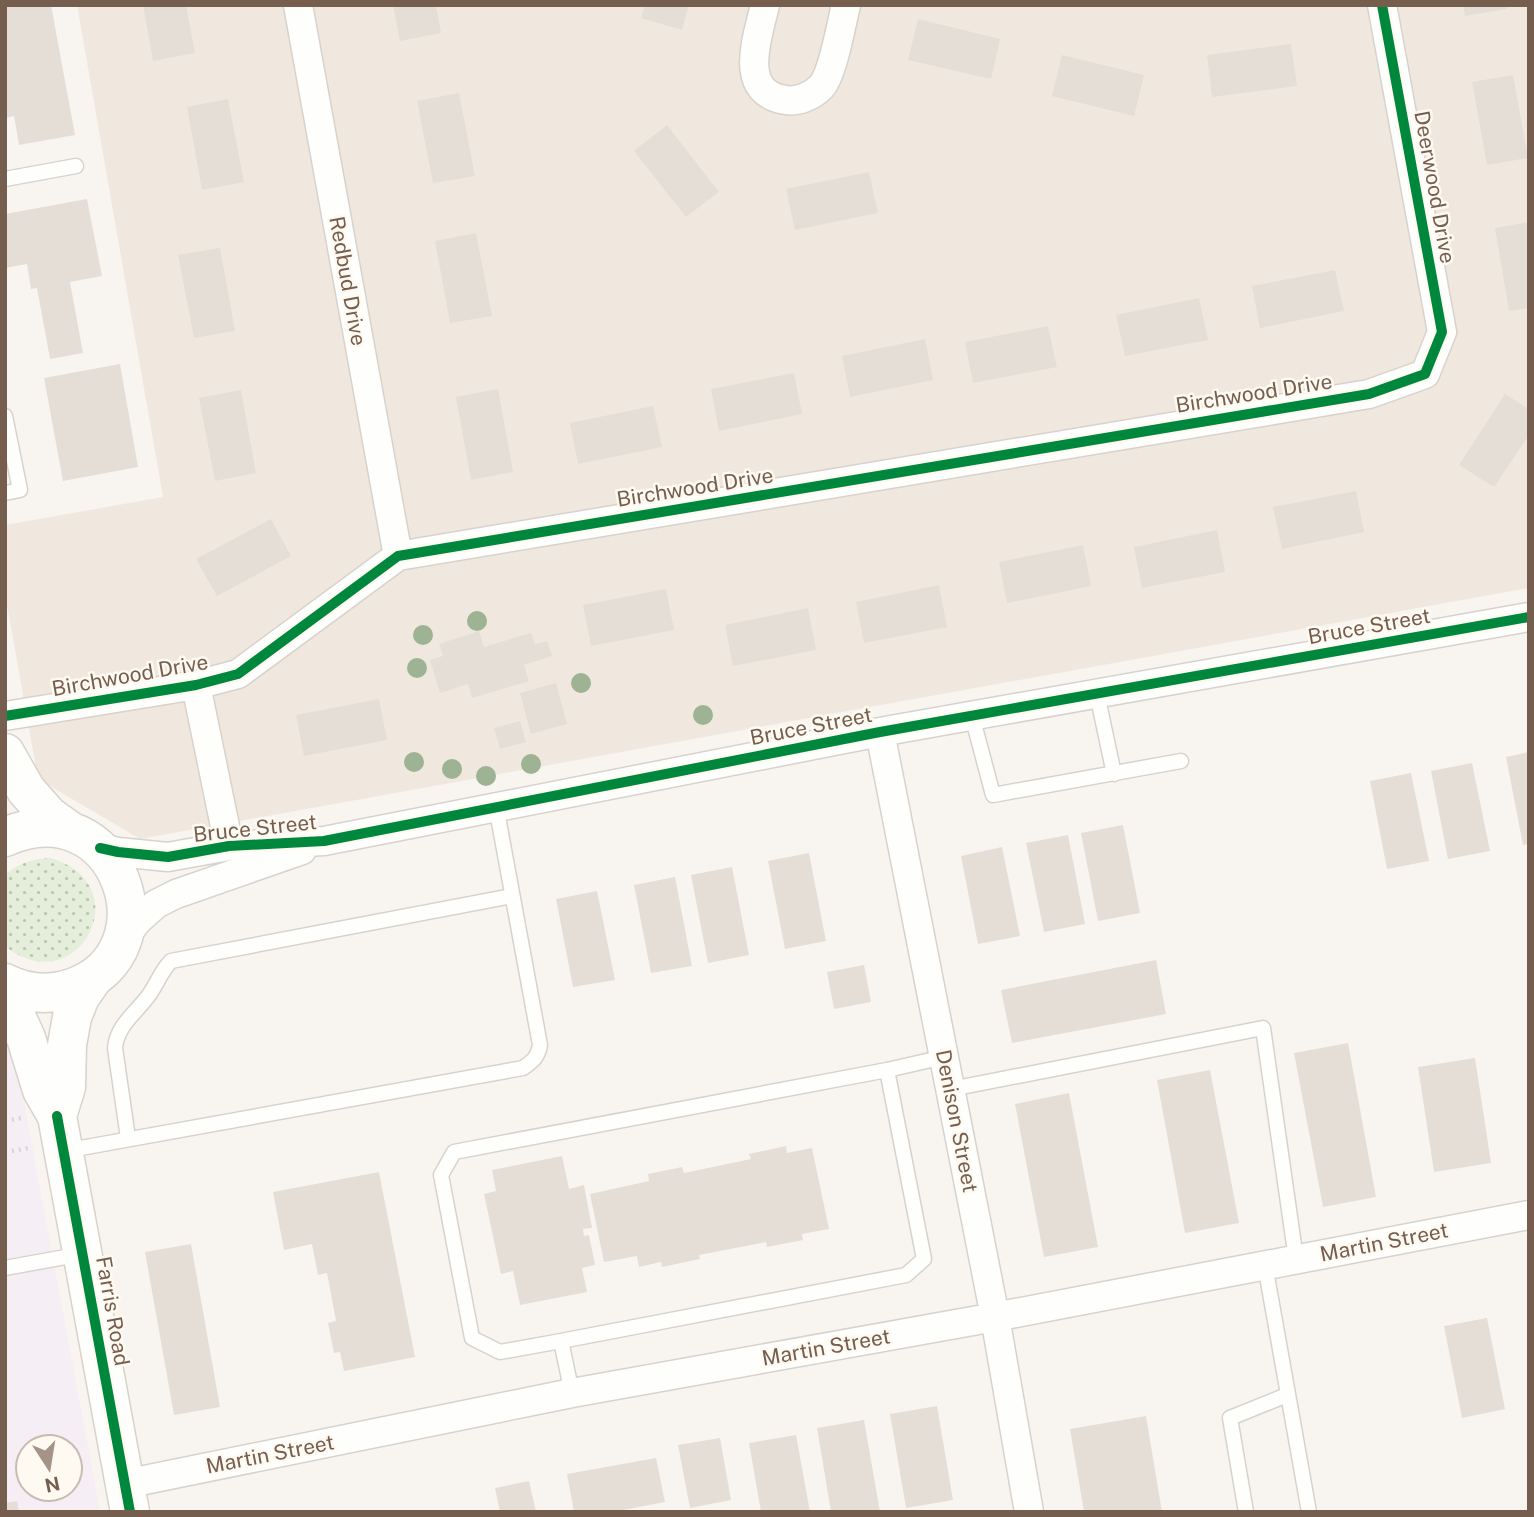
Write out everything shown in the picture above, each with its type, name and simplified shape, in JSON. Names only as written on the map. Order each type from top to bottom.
[{"type":"street","name":"Redbud Drive","points":[[298,5],[398,556]]},
{"type":"street","points":[[765,5],[753,54],[753,66],[761,86],[775,97],[786,100],[809,96],[821,87],[827,77],[846,5]]},
{"type":"street","name":"Deerwood Drive","points":[[1381,5],[1442,332],[1425,374]]},
{"type":"street","name":"Birchwood Drive","points":[[5,716],[196,685],[238,674],[398,556],[1369,394],[1425,374]]},
{"type":"street","name":"Bruce Street","points":[[122,941],[137,921],[156,904],[176,894],[324,841],[880,732],[1529,617]]},
{"type":"street","name":"Birchwood Drive","points":[[196,685],[229,846]]},
{"type":"street","name":"Denison Street","points":[[880,732],[995,1317],[1030,1512]]},
{"type":"street","points":[[5,753],[26,790],[49,816],[111,861],[125,891],[127,908],[122,941]]},
{"type":"street","points":[[5,837],[36,828],[85,840]]},
{"type":"street","name":"Bruce Street","points":[[85,840],[118,852],[168,857],[229,846],[324,841]]},
{"type":"street","name":"Farris Road","points":[[45,1133],[66,1087],[67,1045],[72,1017],[80,997],[122,941]]},
{"type":"street","points":[[5,984],[31,992],[47,993],[79,986],[93,978]]},
{"type":"street","name":"Farris Road","points":[[5,992],[26,1038],[42,1090],[45,1133],[83,1254],[127,1498]]},
{"type":"street","name":"Martin Street","points":[[127,1498],[572,1393],[995,1317],[1529,1215]]},
{"type":"lane","points":[[5,178],[76,166]]},
{"type":"lane","points":[[5,416],[20,490],[5,493]]},
{"type":"lane","points":[[1097,694],[1114,774]]},
{"type":"lane","points":[[972,716],[992,795],[1181,761]]},
{"type":"lane","points":[[45,1133],[128,1138],[523,1068],[539,1054],[540,1045],[496,806]]},
{"type":"lane","points":[[128,1138],[115,1048],[116,1038],[171,961],[512,897]]},
{"type":"lane","points":[[951,1089],[1263,1028],[1296,1259]]},
{"type":"lane","points":[[887,1070],[923,1259],[906,1275],[500,1352],[472,1338],[441,1175],[454,1152],[944,1057]]},
{"type":"lane","points":[[5,1268],[83,1254]]},
{"type":"lane","points":[[1265,1265],[1309,1512]]},
{"type":"lane","points":[[561,1340],[572,1393]]},
{"type":"lane","points":[[1246,1512],[1230,1418],[1287,1395]]},
{"type":"path","points":[[5,1121],[45,1133]]},
{"type":"path","points":[[5,1152],[45,1133]]},
{"type":"shaded area","points":[[77,5],[1529,5],[1529,588],[140,839],[38,779],[5,594],[5,525],[163,497]]},
{"type":"shaded area","points":[[5,1000],[100,1512],[5,1512]]},
{"type":"green space","points":[[51,858],[78,872],[92,892],[95,913],[89,934],[75,951],[55,961],[31,960],[5,946],[5,875],[26,862]]},
{"type":"building","points":[[5,5],[51,5],[75,135],[19,145],[14,116],[5,118]]},
{"type":"building","points":[[143,5],[186,5],[195,53],[153,61]]},
{"type":"building","points":[[393,5],[436,5],[441,33],[400,41]]},
{"type":"building","points":[[645,5],[689,5],[682,30],[641,18]]},
{"type":"building","points":[[1463,5],[1506,5],[1507,9],[1465,16]]},
{"type":"building","points":[[918,19],[1000,39],[991,79],[908,60]]},
{"type":"building","points":[[1291,44],[1297,86],[1212,97],[1207,55]]},
{"type":"building","points":[[1062,55],[1144,75],[1134,116],[1052,96]]},
{"type":"building","points":[[1513,75],[1528,158],[1487,165],[1472,82]]},
{"type":"building","points":[[459,93],[475,176],[433,183],[417,101]]},
{"type":"building","points":[[228,99],[244,182],[202,190],[187,107]]},
{"type":"building","points":[[667,125],[719,192],[686,217],[634,151]]},
{"type":"building","points":[[869,172],[878,213],[795,230],[786,189]]},
{"type":"building","points":[[87,199],[102,276],[70,282],[83,353],[50,359],[37,288],[31,289],[27,264],[5,268],[5,214]]},
{"type":"building","points":[[1529,222],[1529,308],[1509,311],[1495,228]]},
{"type":"building","points":[[476,233],[492,316],[450,323],[435,241]]},
{"type":"building","points":[[220,248],[235,331],[194,338],[178,255]]},
{"type":"building","points":[[1335,270],[1344,311],[1260,328],[1252,286]]},
{"type":"building","points":[[1199,298],[1208,340],[1125,356],[1116,315]]},
{"type":"building","points":[[1048,326],[1057,367],[973,383],[965,342]]},
{"type":"building","points":[[925,339],[933,380],[850,397],[842,356]]},
{"type":"building","points":[[120,364],[138,467],[63,481],[44,378]]},
{"type":"building","points":[[794,373],[802,414],[719,431],[711,389]]},
{"type":"building","points":[[498,389],[513,472],[471,480],[456,397]]},
{"type":"building","points":[[241,390],[256,473],[215,481],[199,398]]},
{"type":"building","points":[[1505,394],[1529,409],[1529,435],[1494,487],[1459,465]]},
{"type":"building","points":[[653,406],[662,447],[578,464],[570,423]]},
{"type":"building","points":[[1356,491],[1364,532],[1282,549],[1273,507]]},
{"type":"building","points":[[271,519],[291,556],[217,596],[196,559]]},
{"type":"building","points":[[1217,530],[1225,572],[1142,588],[1134,547]]},
{"type":"building","points":[[1083,545],[1091,586],[1007,603],[999,562]]},
{"type":"building","points":[[939,585],[947,627],[864,643],[856,602]]},
{"type":"building","points":[[666,589],[674,630],[591,646],[583,605]]},
{"type":"building","points":[[808,608],[816,650],[733,666],[725,625]]},
{"type":"building","points":[[479,631],[484,647],[531,633],[535,644],[547,641],[552,656],[524,665],[529,681],[472,698],[468,684],[440,693],[430,660],[443,656],[439,644]]},
{"type":"building","points":[[556,683],[567,724],[531,734],[520,693]]},
{"type":"building","points":[[379,699],[387,740],[304,756],[296,715]]},
{"type":"building","points":[[520,721],[526,742],[500,749],[494,728]]},
{"type":"building","points":[[1529,752],[1529,844],[1523,845],[1506,757]]},
{"type":"building","points":[[1472,763],[1490,851],[1448,859],[1431,771]]},
{"type":"building","points":[[1411,773],[1429,861],[1387,869],[1370,781]]},
{"type":"building","points":[[1123,825],[1140,913],[1098,921],[1081,833]]},
{"type":"building","points":[[1068,835],[1085,924],[1044,932],[1026,843]]},
{"type":"building","points":[[1002,847],[1020,936],[978,944],[961,856]]},
{"type":"building","points":[[809,853],[826,941],[785,949],[768,861]]},
{"type":"building","points":[[732,867],[749,955],[708,963],[691,875]]},
{"type":"building","points":[[675,877],[692,966],[651,973],[634,885]]},
{"type":"building","points":[[597,891],[615,980],[573,987],[556,899]]},
{"type":"building","points":[[1156,960],[1166,1014],[1012,1043],[1001,990]]},
{"type":"building","points":[[864,965],[871,1002],[834,1009],[827,972]]},
{"type":"building","points":[[1348,1043],[1376,1197],[1323,1207],[1294,1053]]},
{"type":"building","points":[[1475,1058],[1491,1163],[1434,1172],[1418,1067]]},
{"type":"building","points":[[1210,1070],[1239,1223],[1185,1233],[1157,1080]]},
{"type":"building","points":[[1069,1093],[1098,1247],[1044,1257],[1015,1104]]},
{"type":"building","points":[[786,1146],[787,1153],[812,1148],[829,1229],[802,1234],[803,1240],[767,1247],[766,1242],[699,1255],[700,1259],[662,1267],[661,1262],[639,1267],[637,1256],[604,1262],[590,1194],[649,1181],[648,1174],[682,1167],[684,1173],[751,1159],[749,1154]]},
{"type":"building","points":[[562,1156],[569,1189],[584,1185],[592,1228],[583,1229],[584,1236],[589,1235],[595,1265],[582,1268],[587,1292],[520,1305],[513,1271],[501,1274],[484,1194],[496,1191],[492,1170]]},
{"type":"building","points":[[379,1172],[415,1357],[344,1371],[340,1352],[334,1353],[328,1323],[336,1321],[327,1273],[318,1275],[312,1244],[284,1250],[273,1192]]},
{"type":"building","points":[[191,1244],[220,1407],[174,1415],[145,1252]]},
{"type":"building","points":[[1487,1318],[1505,1409],[1462,1418],[1444,1326]]},
{"type":"building","points":[[937,1406],[953,1500],[906,1508],[890,1414]]},
{"type":"building","points":[[1146,1416],[1162,1512],[1084,1512],[1070,1429]]},
{"type":"building","points":[[864,1420],[880,1512],[831,1512],[817,1428]]},
{"type":"building","points":[[796,1435],[810,1512],[761,1512],[749,1443]]},
{"type":"building","points":[[720,1438],[731,1500],[690,1508],[678,1445]]},
{"type":"building","points":[[656,1458],[665,1502],[613,1512],[574,1512],[567,1474]]},
{"type":"building","points":[[529,1481],[536,1512],[500,1512],[495,1488]]},
{"type":"building","points":[[5,1503],[17,1503],[19,1512],[5,1512]]},
{"type":"cycle path","points":[[5,716],[196,685],[238,674],[398,556],[1369,394],[1425,374],[1442,332],[1382,5]]},
{"type":"cycle path","points":[[100,848],[168,857],[229,846],[324,841],[880,732],[1529,617]]},
{"type":"cycle path","points":[[57,1116],[130,1512]]}]
